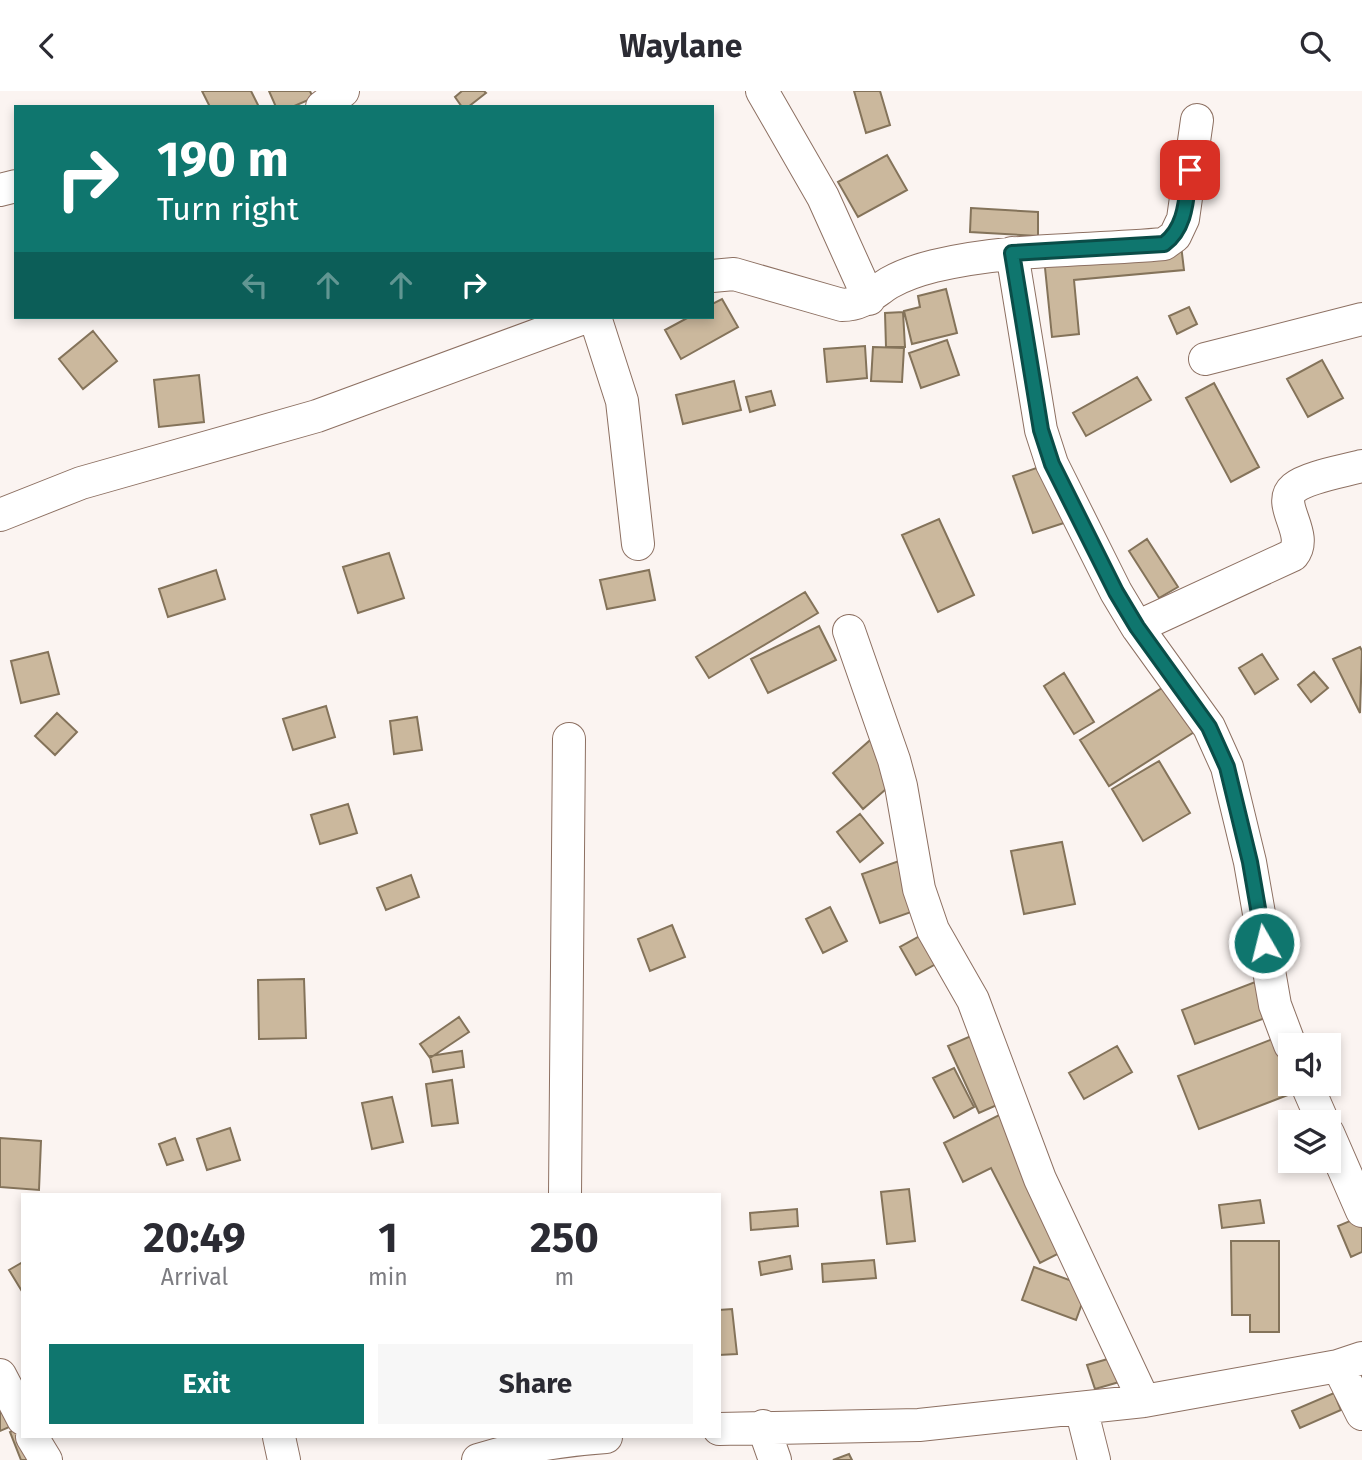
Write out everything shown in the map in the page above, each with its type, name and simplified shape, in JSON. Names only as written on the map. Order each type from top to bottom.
[{"type":"street","points":[[325,105],[343,91]]},
{"type":"street","points":[[762,91],[823,197],[869,299]]},
{"type":"street","points":[[714,276],[734,274],[842,305],[855,305],[869,299],[905,274],[935,266],[1012,253],[1164,244],[1175,236],[1182,219],[1197,120]]},
{"type":"street","points":[[1012,253],[1041,430],[1052,464],[1116,592],[1137,627],[1209,727],[1227,767],[1250,862],[1275,1005],[1286,1033]]},
{"type":"street","points":[[0,515],[81,483],[317,416],[581,319]]},
{"type":"street","points":[[596,319],[622,401],[638,544]]},
{"type":"street","points":[[1205,359],[1362,319]]},
{"type":"street","points":[[1137,627],[1293,555],[1299,541],[1287,501],[1290,492],[1295,486],[1362,466]]},
{"type":"street","points":[[849,631],[894,760],[919,889],[933,930],[973,1000],[1040,1179],[1144,1401]]},
{"type":"street","points":[[565,1193],[569,739]]},
{"type":"street","points":[[1341,1162],[1362,1210]]},
{"type":"street","points":[[721,1429],[919,1425],[1081,1408],[1144,1401],[1350,1362],[1362,1414]]},
{"type":"street","points":[[0,1375],[21,1415]]},
{"type":"street","points":[[1081,1408],[1094,1460]]},
{"type":"street","points":[[763,1426],[775,1460]]},
{"type":"street","points":[[33,1438],[46,1460]]},
{"type":"street","points":[[279,1438],[284,1460]]},
{"type":"street","points":[[478,1460],[568,1438]]},
{"type":"building","points":[[202,91],[251,91],[258,105],[209,105]]},
{"type":"building","points":[[202,91],[251,91],[258,105],[209,105]]},
{"type":"building","points":[[269,91],[310,91],[313,98],[297,105],[275,105]]},
{"type":"building","points":[[462,91],[486,93],[471,105],[461,105],[455,97]]},
{"type":"building","points":[[854,91],[880,91],[890,125],[866,133]]},
{"type":"building","points":[[887,155],[907,190],[858,217],[838,182]]},
{"type":"building","points":[[971,208],[1038,212],[1038,236],[970,232]]},
{"type":"building","points":[[971,208],[1038,212],[1038,236],[970,232]]},
{"type":"building","points":[[1181,245],[1184,270],[1074,280],[1079,334],[1052,337],[1044,258]]},
{"type":"building","points":[[946,289],[957,333],[912,344],[904,311],[920,307],[918,296]]},
{"type":"building","points":[[722,299],[738,327],[681,359],[665,330],[685,319],[714,319],[714,303]]},
{"type":"building","points":[[1189,307],[1197,324],[1177,334],[1169,316]]},
{"type":"building","points":[[903,312],[905,347],[886,347],[885,313]]},
{"type":"building","points":[[903,312],[905,347],[886,347],[885,313]]},
{"type":"building","points":[[93,331],[117,361],[83,389],[59,359]]},
{"type":"building","points":[[947,340],[959,375],[921,388],[909,353]]},
{"type":"building","points":[[865,346],[867,378],[827,382],[824,349]]},
{"type":"building","points":[[865,346],[867,378],[827,382],[824,349]]},
{"type":"building","points":[[873,347],[904,348],[902,382],[871,381]]},
{"type":"building","points":[[873,347],[904,348],[902,382],[871,381]]},
{"type":"building","points":[[1322,360],[1343,398],[1308,417],[1287,379]]},
{"type":"building","points":[[199,375],[204,422],[159,427],[154,380]]},
{"type":"building","points":[[1137,377],[1151,400],[1086,436],[1073,413]]},
{"type":"building","points":[[734,381],[741,410],[683,424],[676,395]]},
{"type":"building","points":[[734,381],[741,410],[683,424],[676,395]]},
{"type":"building","points":[[1214,383],[1259,467],[1231,482],[1186,398]]},
{"type":"building","points":[[771,391],[775,405],[750,412],[746,397]]},
{"type":"building","points":[[771,391],[775,405],[750,412],[746,397]]},
{"type":"building","points":[[1054,462],[1073,520],[1033,533],[1013,476]]},
{"type":"building","points":[[939,519],[974,595],[938,612],[902,535]]},
{"type":"building","points":[[1147,539],[1178,587],[1159,598],[1129,551]]},
{"type":"building","points":[[389,553],[404,598],[358,613],[343,567]]},
{"type":"building","points":[[389,553],[404,598],[358,613],[343,567]]},
{"type":"building","points":[[216,570],[225,599],[168,617],[159,589]]},
{"type":"building","points":[[649,570],[655,600],[607,609],[600,580]]},
{"type":"building","points":[[805,592],[818,613],[709,678],[696,657]]},
{"type":"building","points":[[819,626],[836,660],[768,693],[751,659]]},
{"type":"building","points":[[1360,647],[1362,651],[1360,713],[1333,659]]},
{"type":"building","points":[[48,652],[59,694],[21,703],[11,661]]},
{"type":"building","points":[[1262,654],[1278,679],[1255,694],[1239,668]]},
{"type":"building","points":[[1262,654],[1278,679],[1255,694],[1239,668]]},
{"type":"building","points":[[1314,672],[1328,688],[1311,702],[1298,685]]},
{"type":"building","points":[[1064,673],[1094,722],[1074,734],[1044,686]]},
{"type":"building","points":[[1170,683],[1199,729],[1109,786],[1080,740]]},
{"type":"building","points":[[326,706],[335,737],[293,750],[283,719]]},
{"type":"building","points":[[57,713],[77,732],[55,755],[35,736]]},
{"type":"building","points":[[417,717],[422,750],[394,754],[390,721]]},
{"type":"building","points":[[877,734],[908,770],[863,809],[833,773]]},
{"type":"building","points":[[1159,761],[1190,813],[1143,841],[1112,789]]},
{"type":"building","points":[[1159,761],[1190,813],[1143,841],[1112,789]]},
{"type":"building","points":[[348,804],[357,833],[320,844],[311,815]]},
{"type":"building","points":[[348,804],[357,833],[320,844],[311,815]]},
{"type":"building","points":[[860,814],[883,843],[860,862],[837,832]]},
{"type":"building","points":[[860,814],[883,843],[860,862],[837,832]]},
{"type":"building","points":[[1062,842],[1075,904],[1024,914],[1011,851]]},
{"type":"building","points":[[899,861],[917,910],[880,923],[862,874]]},
{"type":"building","points":[[411,875],[419,897],[386,910],[377,888]]},
{"type":"building","points":[[830,907],[847,941],[823,953],[806,919]]},
{"type":"building","points":[[672,925],[685,957],[650,971],[638,939]]},
{"type":"building","points":[[672,925],[685,957],[650,971],[638,939]]},
{"type":"building","points":[[936,927],[952,955],[916,975],[900,947]]},
{"type":"building","points":[[304,979],[306,1038],[259,1039],[258,980]]},
{"type":"building","points":[[1263,979],[1276,1014],[1195,1044],[1182,1010]]},
{"type":"building","points":[[1263,979],[1276,1014],[1195,1044],[1182,1010]]},
{"type":"building","points":[[459,1017],[469,1032],[430,1058],[420,1044]]},
{"type":"building","points":[[987,1029],[1017,1096],[979,1113],[948,1046]]},
{"type":"building","points":[[1278,1037],[1278,1096],[1285,1096],[1199,1129],[1178,1076]]},
{"type":"building","points":[[1117,1046],[1132,1072],[1084,1099],[1069,1073]]},
{"type":"building","points":[[462,1051],[464,1067],[433,1072],[430,1056]]},
{"type":"building","points":[[954,1068],[974,1107],[954,1118],[933,1078]]},
{"type":"building","points":[[954,1068],[974,1107],[954,1118],[933,1078]]},
{"type":"building","points":[[452,1080],[458,1123],[432,1126],[426,1084]]},
{"type":"building","points":[[392,1097],[403,1142],[372,1149],[362,1103]]},
{"type":"building","points":[[1011,1109],[1079,1243],[1040,1263],[991,1168],[963,1182],[944,1143]]},
{"type":"building","points":[[230,1128],[240,1160],[207,1170],[197,1139]]},
{"type":"building","points":[[230,1128],[240,1160],[207,1170],[197,1139]]},
{"type":"building","points":[[0,1138],[41,1141],[39,1190],[0,1187]]},
{"type":"building","points":[[175,1138],[183,1160],[167,1165],[159,1144]]},
{"type":"building","points":[[909,1189],[915,1241],[887,1244],[881,1192]]},
{"type":"building","points":[[1260,1200],[1264,1223],[1222,1228],[1219,1205]]},
{"type":"building","points":[[797,1209],[798,1226],[751,1230],[750,1213]]},
{"type":"building","points":[[1362,1216],[1362,1252],[1351,1257],[1338,1226]]},
{"type":"building","points":[[1231,1241],[1279,1241],[1279,1332],[1250,1332],[1250,1315],[1232,1315]]},
{"type":"building","points":[[790,1256],[792,1269],[761,1275],[759,1262]]},
{"type":"building","points":[[874,1260],[876,1278],[823,1282],[822,1264]]},
{"type":"building","points":[[21,1263],[21,1290],[9,1270]]},
{"type":"building","points":[[1034,1267],[1069,1280],[1073,1269],[1092,1276],[1076,1320],[1022,1300]]},
{"type":"building","points":[[732,1309],[737,1354],[721,1355],[721,1310]]},
{"type":"building","points":[[1125,1354],[1133,1378],[1095,1389],[1087,1365]]},
{"type":"building","points":[[0,1390],[14,1425],[0,1431]]},
{"type":"building","points":[[1334,1393],[1341,1410],[1300,1428],[1292,1411]]},
{"type":"building","points":[[1334,1393],[1341,1410],[1300,1428],[1292,1411]]},
{"type":"building","points":[[21,1428],[21,1438],[30,1438],[45,1460],[21,1460],[10,1432]]},
{"type":"building","points":[[849,1454],[852,1460],[833,1460]]},
{"type":"route","points":[[1190,170],[1182,219],[1175,236],[1164,244],[1012,253],[1041,430],[1052,464],[1116,592],[1137,627],[1209,727],[1227,767],[1237,800],[1264,943]]}]
